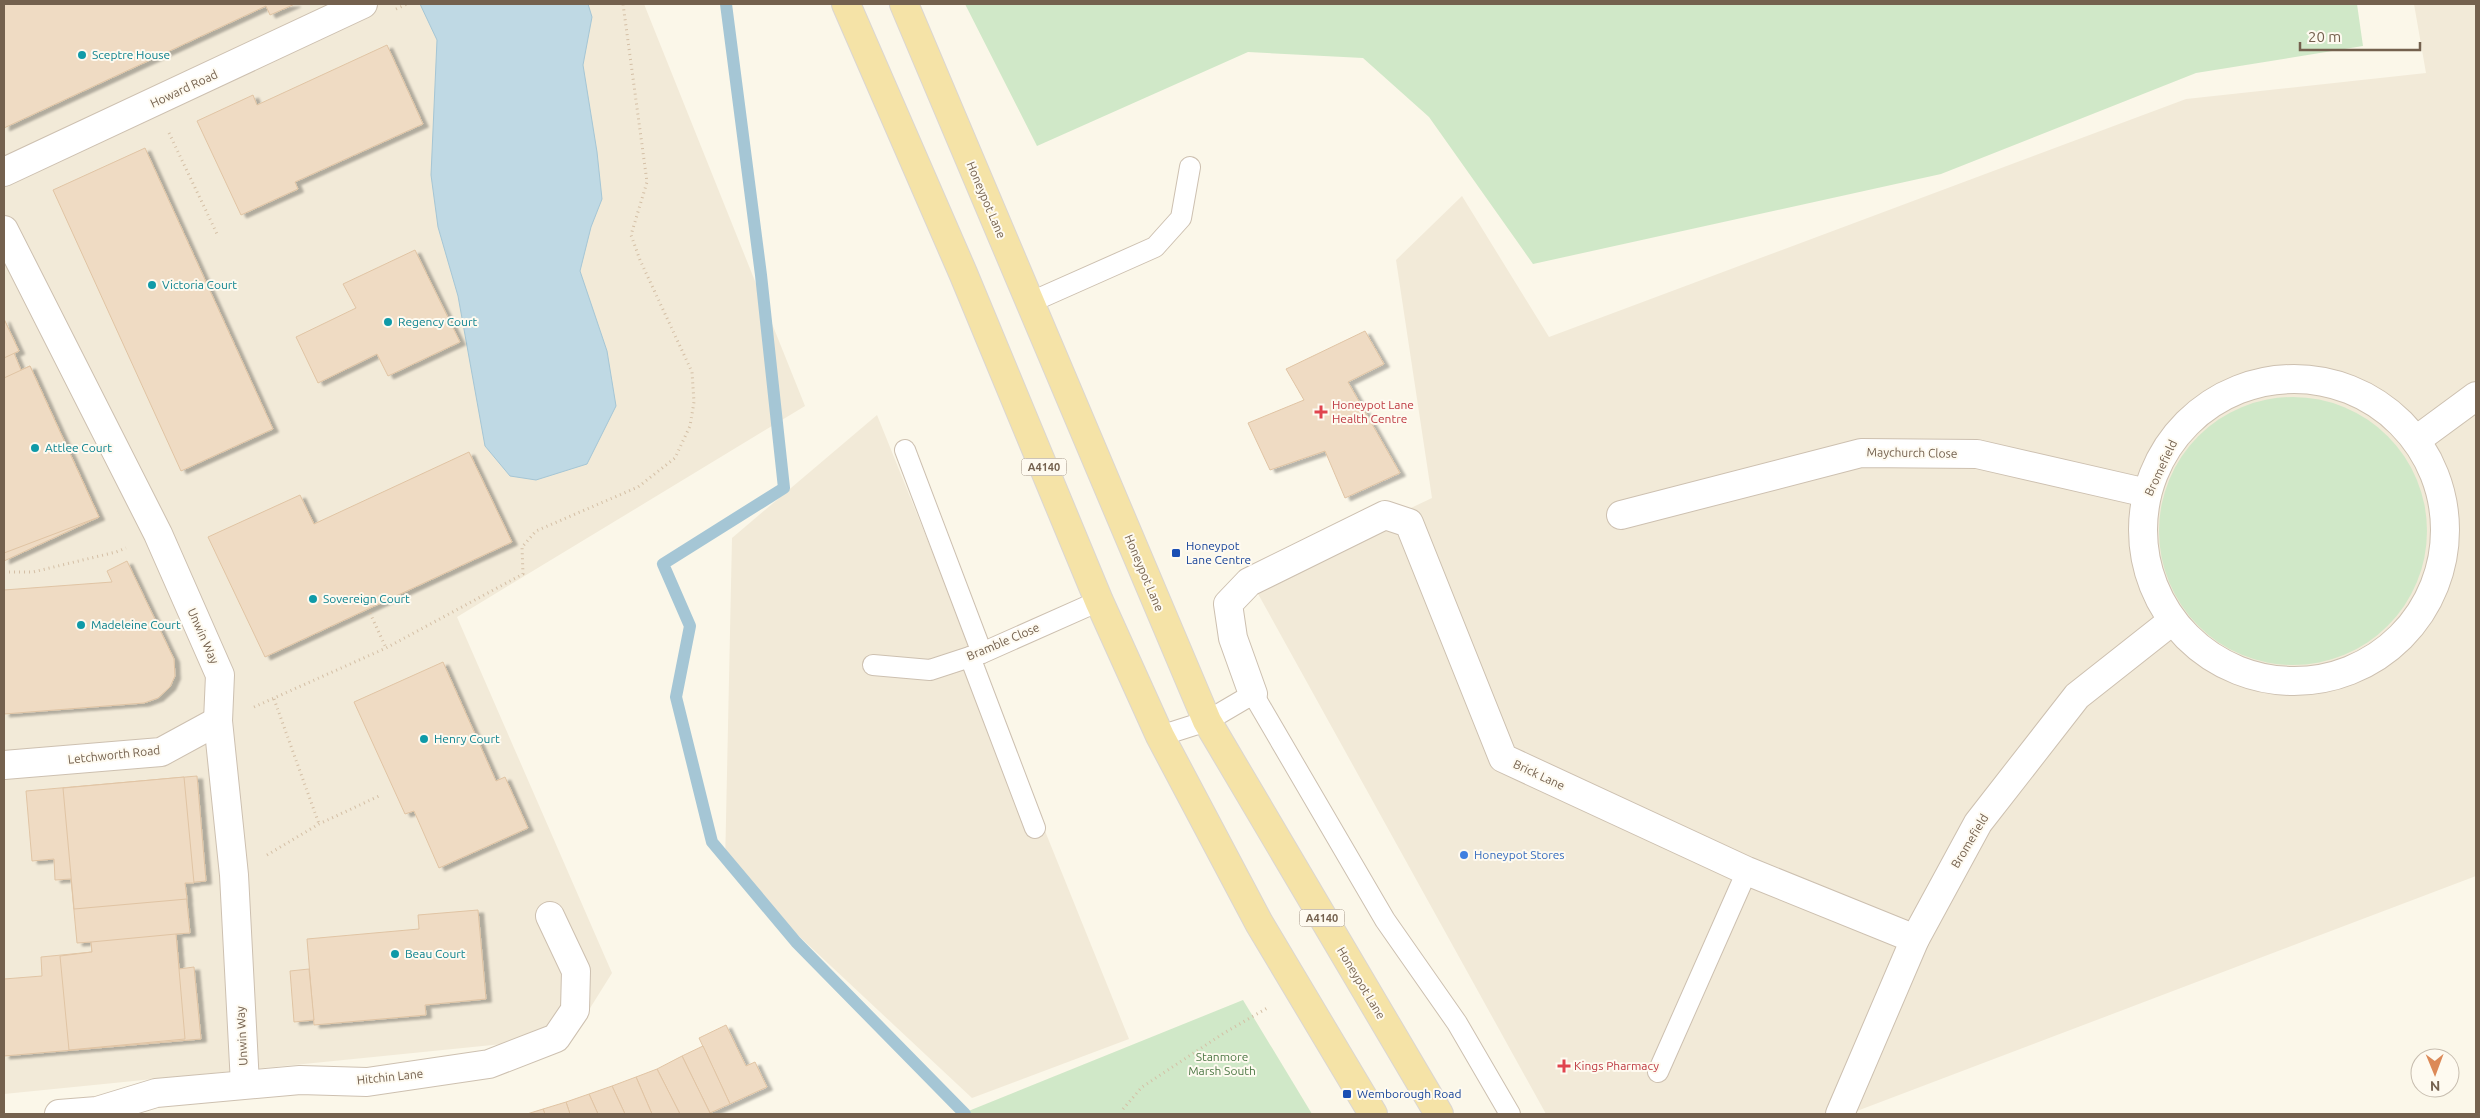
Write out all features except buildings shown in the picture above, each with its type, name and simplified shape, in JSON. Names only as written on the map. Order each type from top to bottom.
[{"type":"main road","name":"A4140","points":[[846,4],[1100,601],[1160,736],[1264,930],[1373,1114]]},
{"type":"main road","name":"Honeypot Lane","points":[[904,4],[1207,721],[1439,1114]]},
{"type":"street","name":"Howard Road","points":[[4,172],[363,4]]},
{"type":"street","name":"Unwin Way","points":[[4,230],[158,534],[220,675],[218,721],[234,874],[245,1084]]},
{"type":"street","name":"Bromefield","points":[[2324,380],[2385,404],[2420,438],[2437,479],[2446,547],[2424,616],[2372,662],[2310,680],[2244,677],[2194,646],[2172,621],[2146,576],[2138,535],[2147,493],[2172,440],[2210,404],[2252,385],[2324,380]]},
{"type":"street","points":[[2420,438],[2476,396]]},
{"type":"street","name":"Maychurch Close","points":[[1621,515],[1861,453],[1977,454],[2147,493]]},
{"type":"street","name":"Brick Lane","points":[[1253,694],[1233,638],[1228,604],[1249,582],[1385,515],[1409,522],[1503,758],[1747,871],[1915,939]]},
{"type":"street","name":"Bromefield","points":[[1840,1114],[1915,939],[1978,823],[2077,696],[2172,621]]},
{"type":"street","name":"Letchworth Road","points":[[4,765],[161,752],[218,721]]},
{"type":"street","name":"Hitchin Lane","points":[[59,1114],[97,1111],[156,1093],[300,1080],[367,1082],[489,1064],[556,1038],[575,1010],[576,971],[550,916]]},
{"type":"lane","points":[[1029,303],[1155,248],[1181,218],[1190,167]]},
{"type":"lane","points":[[905,450],[1035,828]]},
{"type":"lane","name":"Bramble Close","points":[[873,665],[930,670],[976,655],[1100,601]]},
{"type":"lane","points":[[1160,736],[1207,721],[1253,694],[1385,920],[1457,1023],[1510,1114]]},
{"type":"lane","points":[[1658,1072],[1747,871]]},
{"type":"path","points":[[218,721],[274,699],[386,648],[522,574],[522,547],[536,531],[638,487],[675,458],[690,426],[694,402],[692,372],[640,260],[631,235],[647,182],[623,4]]},
{"type":"path","points":[[167,128],[218,236]]},
{"type":"path","points":[[4,572],[33,572],[116,552],[158,534]]},
{"type":"path","points":[[370,613],[386,648]]},
{"type":"path","points":[[274,699],[319,824]]},
{"type":"path","points":[[234,874],[319,824],[379,796]]},
{"type":"path","points":[[1123,1114],[1123,1109],[1142,1087],[1224,1033],[1269,1007]]},
{"type":"shaded area","points":[[4,4],[644,4],[805,406],[457,617],[612,973],[572,1037],[4,1094]]},
{"type":"shaded area","points":[[2414,4],[2476,4],[2476,876],[1849,1114],[1546,1114],[1252,583],[1432,498],[1396,260],[1462,196],[1549,337],[2186,99],[2426,73]]},
{"type":"shaded area","points":[[877,415],[1129,1039],[972,1098],[725,867],[732,538]]},
{"type":"green space","points":[[965,4],[2357,4],[2363,46],[2196,73],[1941,174],[1533,264],[1429,117],[1363,58],[1248,52],[1037,146]]},
{"type":"green space","points":[[2280,397],[2306,397],[2332,402],[2356,412],[2368,419],[2388,436],[2405,456],[2422,492],[2427,518],[2427,544],[2422,570],[2405,606],[2388,626],[2368,643],[2332,660],[2306,665],[2280,665],[2254,660],[2230,650],[2208,635],[2189,616],[2174,594],[2164,570],[2159,544],[2159,518],[2164,492],[2174,468],[2189,446],[2208,427],[2230,412],[2254,402]]},
{"type":"green space","name":"Stanmore Marsh South","points":[[1243,1000],[1312,1114],[961,1114]]},
{"type":"water","points":[[420,4],[588,4],[592,17],[583,65],[597,152],[602,199],[591,227],[580,271],[607,351],[616,406],[587,464],[536,480],[510,476],[485,446],[458,296],[438,227],[431,175],[437,40]]},
{"type":"waterway","points":[[726,4],[761,275],[784,488],[663,564],[690,626],[676,697],[712,842],[796,942],[965,1114]]},
{"type":"place","name":"Sceptre House","points":[[82,55]]},
{"type":"place","name":"Victoria Court","points":[[152,285]]},
{"type":"place","name":"Regency Court","points":[[388,322]]},
{"type":"place","name":"Honeypot Lane Health Centre","points":[[1321,412]]},
{"type":"place","name":"Attlee Court","points":[[35,448]]},
{"type":"place","name":"Honeypot Lane Centre","points":[[1176,553]]},
{"type":"place","name":"Sovereign Court","points":[[313,599]]},
{"type":"place","name":"Madeleine Court","points":[[81,625]]},
{"type":"place","name":"Henry Court","points":[[424,739]]},
{"type":"place","name":"Honeypot Stores","points":[[1464,855]]},
{"type":"place","name":"Beau Court","points":[[395,954]]},
{"type":"place","name":"Kings Pharmacy","points":[[1564,1066]]},
{"type":"place","name":"Wemborough Road","points":[[1347,1094]]}]
